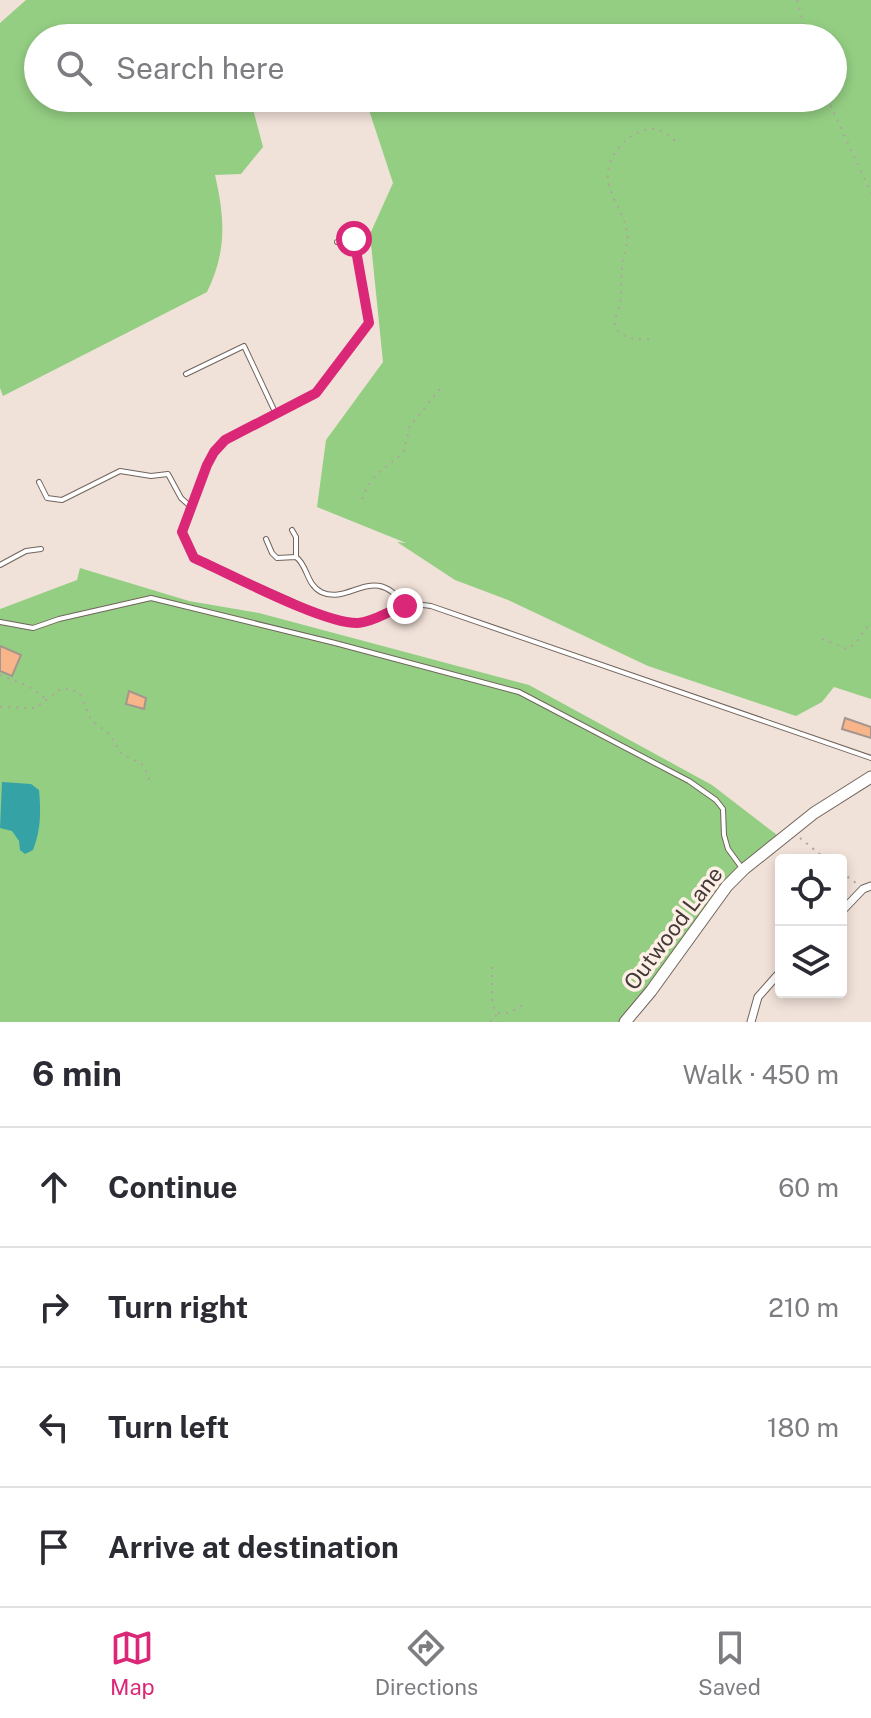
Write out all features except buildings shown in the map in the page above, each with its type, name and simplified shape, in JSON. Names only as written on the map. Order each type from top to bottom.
[{"type":"main road","name":"Outwood Lane","points":[[625,1022],[727,886],[744,869],[791,831],[871,777]]},
{"type":"street","points":[[847,906],[867,888]]},
{"type":"street","points":[[751,1022],[758,997],[775,978]]},
{"type":"lane","points":[[337,242],[354,239],[369,323],[316,393],[225,440],[214,452],[182,532],[194,558],[318,613],[345,621],[367,621],[405,606],[431,606],[871,758]]},
{"type":"lane","points":[[186,374],[244,346],[276,414]]},
{"type":"lane","points":[[39,482],[47,498],[62,500],[120,471],[151,476],[168,474],[181,498],[191,507]]},
{"type":"lane","points":[[292,530],[296,537],[296,557]]},
{"type":"lane","points":[[266,539],[277,558],[296,557],[302,562],[311,583],[324,594],[369,585],[391,591],[405,606]]},
{"type":"lane","points":[[0,565],[26,551],[41,549]]},
{"type":"lane","points":[[0,622],[33,628],[151,598],[519,692],[689,781],[716,800],[723,809],[728,849],[744,869]]},
{"type":"path","points":[[797,0],[803,24]]},
{"type":"path","points":[[833,112],[871,193]]},
{"type":"path","points":[[649,339],[624,335],[617,331],[614,324],[628,236],[625,221],[608,183],[607,170],[616,147],[653,128],[663,131],[678,143]]},
{"type":"path","points":[[362,499],[376,472],[403,453],[410,426],[441,388]]},
{"type":"path","points":[[822,639],[847,649],[856,643],[871,621]]},
{"type":"path","points":[[0,675],[28,686],[47,699]]},
{"type":"path","points":[[0,707],[30,709],[61,689],[76,691],[83,697],[91,720],[109,734],[122,754],[143,765],[150,781]]},
{"type":"path","points":[[791,831],[820,854]]},
{"type":"path","points":[[847,876],[867,888]]},
{"type":"path","points":[[490,1022],[496,1016],[492,999],[492,967]]},
{"type":"path","points":[[496,1013],[510,1013],[522,1005]]},
{"type":"green space","points":[[26,0],[871,0],[871,699],[834,687],[822,702],[796,716],[648,666],[508,600],[455,580],[397,542],[406,543],[317,507],[326,440],[383,362],[370,234],[393,183],[370,112],[847,112],[847,24],[24,24],[24,112],[254,112],[263,147],[241,174],[215,175],[222,235],[218,263],[207,292],[3,396],[0,388],[0,23]]},
{"type":"green space","points":[[80,568],[189,601],[259,613],[529,685],[712,785],[781,838],[744,869],[625,1022],[0,1022],[0,609],[77,580]]},
{"type":"water","points":[[2,782],[31,784],[39,790],[38,835],[33,850],[25,854],[12,831],[0,828]]},
{"type":"route","points":[[354,239],[369,323],[316,393],[225,440],[214,452],[182,532],[194,558],[318,613],[356,623],[405,606]]}]
